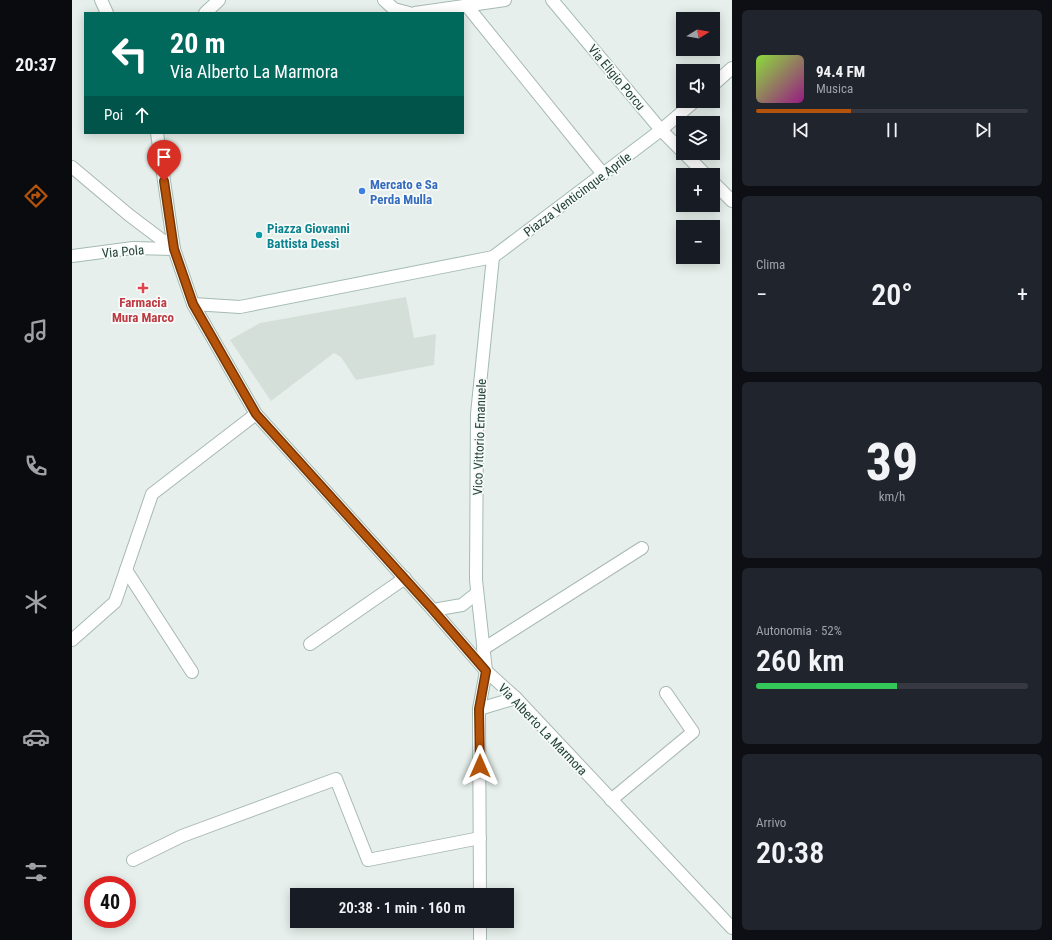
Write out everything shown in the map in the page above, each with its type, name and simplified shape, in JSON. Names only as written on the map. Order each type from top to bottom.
[{"type":"street","points":[[101,0],[107,12]]},
{"type":"street","points":[[206,12],[219,0]]},
{"type":"street","points":[[384,0],[394,9],[405,12]]},
{"type":"street","points":[[422,12],[505,0]]},
{"type":"street","name":"Via Eligio Porcu","points":[[552,0],[661,130],[676,146]]},
{"type":"street","points":[[467,6],[603,174]]},
{"type":"street","points":[[720,79],[732,68]]},
{"type":"street","name":"Piazza Venticinque Aprile","points":[[493,257],[661,130],[687,108]]},
{"type":"street","name":"Via Alberto La Marmora","points":[[157,134],[174,249],[193,304],[256,414],[405,578],[486,671],[516,698],[732,928]]},
{"type":"street","name":"Via Eligio Porcu","points":[[690,160],[699,168]]},
{"type":"street","points":[[72,167],[129,215],[174,249]]},
{"type":"street","points":[[720,189],[732,201]]},
{"type":"street","name":"Via Pola","points":[[72,256],[134,248],[174,249]]},
{"type":"street","points":[[193,304],[240,307],[493,257]]},
{"type":"street","name":"Vico Vittorio Emanuele","points":[[480,888],[479,709],[486,671],[476,580],[477,414],[493,257]]},
{"type":"street","points":[[72,640],[115,602],[152,494],[256,414]]},
{"type":"street","points":[[483,649],[642,548]]},
{"type":"street","points":[[126,570],[192,672]]},
{"type":"street","points":[[310,644],[405,578]]},
{"type":"street","points":[[433,610],[462,605],[477,593]]},
{"type":"street","points":[[611,800],[693,732],[666,693]]},
{"type":"street","points":[[479,709],[516,698]]},
{"type":"street","points":[[133,860],[182,836],[336,779],[368,860],[480,838]]},
{"type":"street","points":[[480,928],[480,940]]},
{"type":"shaded area","points":[[406,297],[414,338],[436,334],[434,365],[356,380],[341,357],[334,353],[271,401],[230,340],[260,323]]},
{"type":"place","name":"Mercato e Sa Perda Mulla","points":[[362,191]]},
{"type":"place","name":"Piazza Giovanni Battista Dessì","points":[[259,235]]},
{"type":"place","name":"Farmacia Mura Marco","points":[[143,288]]},
{"type":"route","points":[[164,181],[174,249],[193,304],[256,414],[486,671],[479,709],[480,766]]}]
